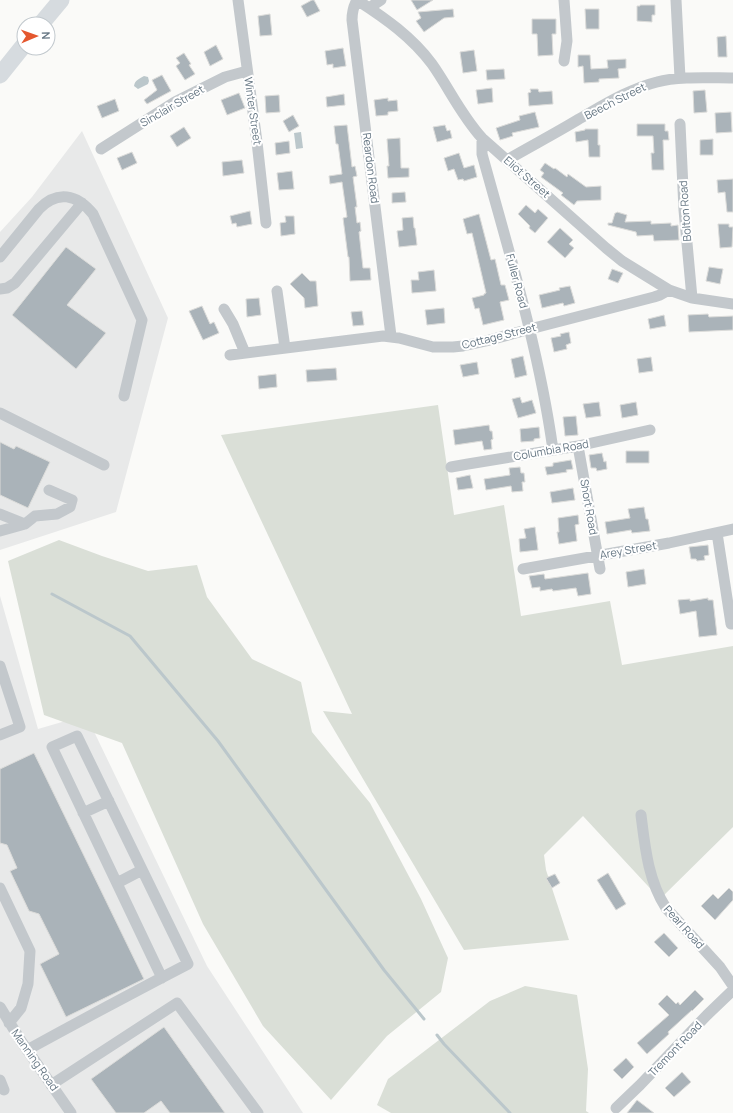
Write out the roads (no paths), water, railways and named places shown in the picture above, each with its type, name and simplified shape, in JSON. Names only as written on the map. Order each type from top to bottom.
[{"type":"highway","points":[[48,16],[61,0]]},
{"type":"highway","points":[[0,75],[16,55]]},
{"type":"street","name":"Winter Street","points":[[238,0],[266,223]]},
{"type":"street","name":"Eliot Street","points":[[357,0],[405,34],[421,51],[438,72],[469,123],[482,138],[614,255],[669,290],[692,298],[733,304]]},
{"type":"street","name":"Reardon Road","points":[[357,0],[352,13],[352,20],[391,336]]},
{"type":"street","points":[[369,8],[381,0]]},
{"type":"street","points":[[564,0],[567,41],[564,61]]},
{"type":"street","points":[[676,0],[680,78]]},
{"type":"street","name":"Sinclair Street","points":[[101,149],[175,102],[225,77],[247,71]]},
{"type":"street","name":"Beech Street","points":[[507,160],[625,94],[657,81],[680,78],[733,78]]},
{"type":"street","name":"Bolton Road","points":[[680,124],[684,210],[692,298]]},
{"type":"street","name":"Fuller Road","points":[[482,138],[482,154],[530,329],[547,406],[553,450]]},
{"type":"street","points":[[0,256],[39,209],[51,199],[59,196],[76,199],[82,202],[93,214],[142,320],[124,396]]},
{"type":"street","points":[[0,289],[7,288],[15,283],[82,202]]},
{"type":"street","name":"Cottage Street","points":[[230,355],[383,336],[391,336],[433,347],[453,347],[486,342],[530,329],[660,296],[669,290]]},
{"type":"street","points":[[277,291],[285,348]]},
{"type":"street","points":[[224,309],[233,324],[245,353]]},
{"type":"street","points":[[0,413],[104,465]]},
{"type":"street","name":"Columbia Road","points":[[451,467],[578,446],[650,430]]},
{"type":"street","name":"Short Road","points":[[578,446],[600,569]]},
{"type":"street","points":[[0,531],[25,524],[35,516],[57,514],[70,507],[72,500],[49,490]]},
{"type":"street","points":[[0,514],[25,524]]},
{"type":"street","name":"Arey Street","points":[[523,569],[733,529]]},
{"type":"street","points":[[717,533],[731,624]]},
{"type":"street","points":[[0,666],[20,727],[0,735]]},
{"type":"street","points":[[27,1050],[98,1011],[162,978],[188,964],[77,736],[52,747],[162,978]]},
{"type":"street","points":[[83,813],[109,800]]},
{"type":"street","name":"Pearl Road","points":[[641,815],[652,877],[660,899],[666,908],[720,967],[733,986]]},
{"type":"street","points":[[117,883],[142,870]]},
{"type":"street","points":[[0,888],[30,951],[28,984],[21,1008],[9,1023]]},
{"type":"street","name":"Tremont Road","points":[[616,1108],[733,990]]},
{"type":"street","points":[[51,1085],[178,1003],[258,1113]]},
{"type":"street","name":"Manning Road","points":[[0,1007],[27,1050],[71,1113]]},
{"type":"waterway","points":[[52,594],[130,636],[218,741],[384,970],[424,1019]]},
{"type":"waterway","points":[[437,1035],[510,1113]]}]
